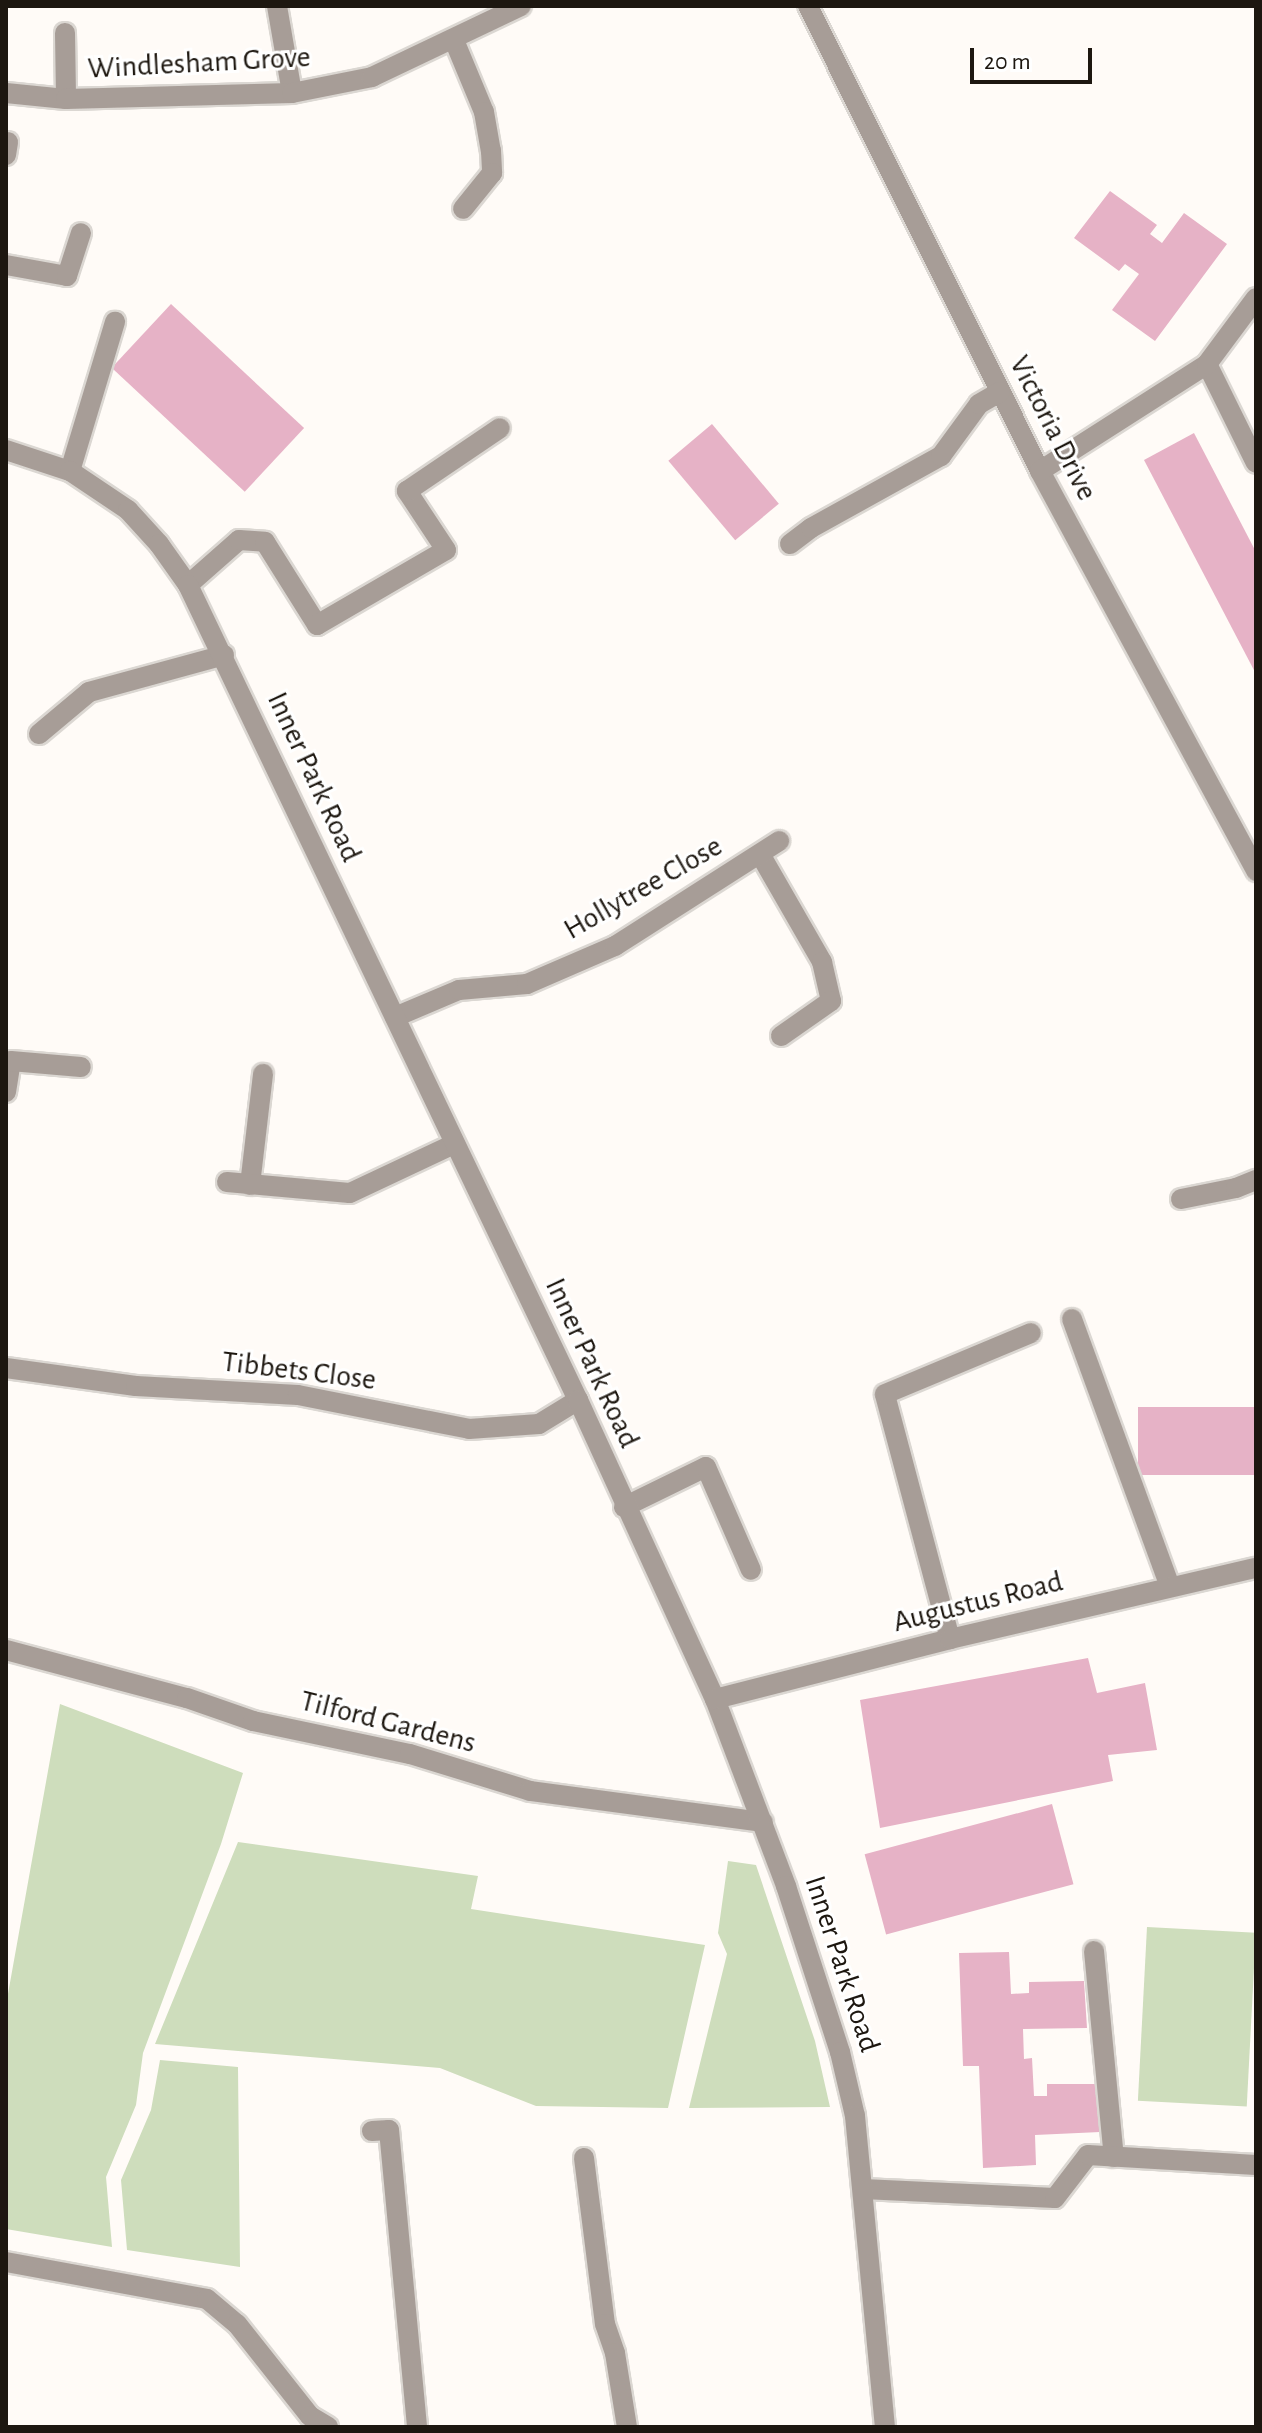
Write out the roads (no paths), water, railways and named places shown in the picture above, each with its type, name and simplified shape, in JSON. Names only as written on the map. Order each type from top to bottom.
[{"type":"street","points":[[277,6],[292,93]]},
{"type":"street","name":"Windlesham Grove","points":[[6,93],[66,99],[292,93],[372,77],[521,6]]},
{"type":"street","name":"Victoria Drive","points":[[808,6],[1040,471],[1256,871]]},
{"type":"street","points":[[65,33],[66,99]]},
{"type":"street","points":[[454,40],[484,112],[491,151],[492,173],[463,209]]},
{"type":"street","points":[[6,265],[67,276],[81,233]]},
{"type":"street","points":[[1040,471],[1207,364],[1256,298]]},
{"type":"street","points":[[70,471],[115,322]]},
{"type":"street","points":[[1207,364],[1256,463]]},
{"type":"street","points":[[790,544],[811,528],[941,456],[979,404],[1000,392]]},
{"type":"street","points":[[188,585],[239,540],[265,542],[317,625],[446,550],[407,491],[500,428]]},
{"type":"street","name":"Inner Park Road","points":[[6,450],[70,471],[128,510],[159,544],[188,585],[578,1400],[624,1507],[715,1699],[763,1822],[840,2052],[855,2116],[885,2427]]},
{"type":"street","points":[[39,734],[89,692],[224,655]]},
{"type":"street","name":"Hollytree Close","points":[[395,1017],[459,990],[527,984],[615,946],[779,841]]},
{"type":"street","points":[[760,854],[822,962],[831,1001],[781,1036]]},
{"type":"street","points":[[6,1092],[11,1061],[81,1067]]},
{"type":"street","points":[[250,1185],[263,1074]]},
{"type":"street","points":[[227,1182],[350,1193],[454,1144]]},
{"type":"street","points":[[1181,1199],[1256,1180]]},
{"type":"street","points":[[1072,1319],[1170,1587]]},
{"type":"street","points":[[950,1639],[885,1394],[1031,1333]]},
{"type":"street","name":"Tibbets Close","points":[[6,1368],[136,1386],[298,1395],[469,1429],[539,1424],[578,1400]]},
{"type":"street","points":[[624,1507],[706,1467],[751,1570]]},
{"type":"street","name":"Augustus Road","points":[[715,1699],[950,1639],[1256,1568]]},
{"type":"street","name":"Tilford Gardens","points":[[6,1650],[187,1698],[253,1721],[410,1754],[530,1791],[763,1822]]},
{"type":"street","points":[[1094,1951],[1114,2157]]},
{"type":"street","points":[[372,2131],[389,2130],[417,2427]]},
{"type":"street","points":[[863,2189],[1055,2198],[1088,2155],[1256,2165]]},
{"type":"street","points":[[584,2158],[605,2324],[615,2353],[627,2427]]},
{"type":"street","points":[[6,2262],[207,2299],[237,2324],[310,2416],[328,2427]]}]
